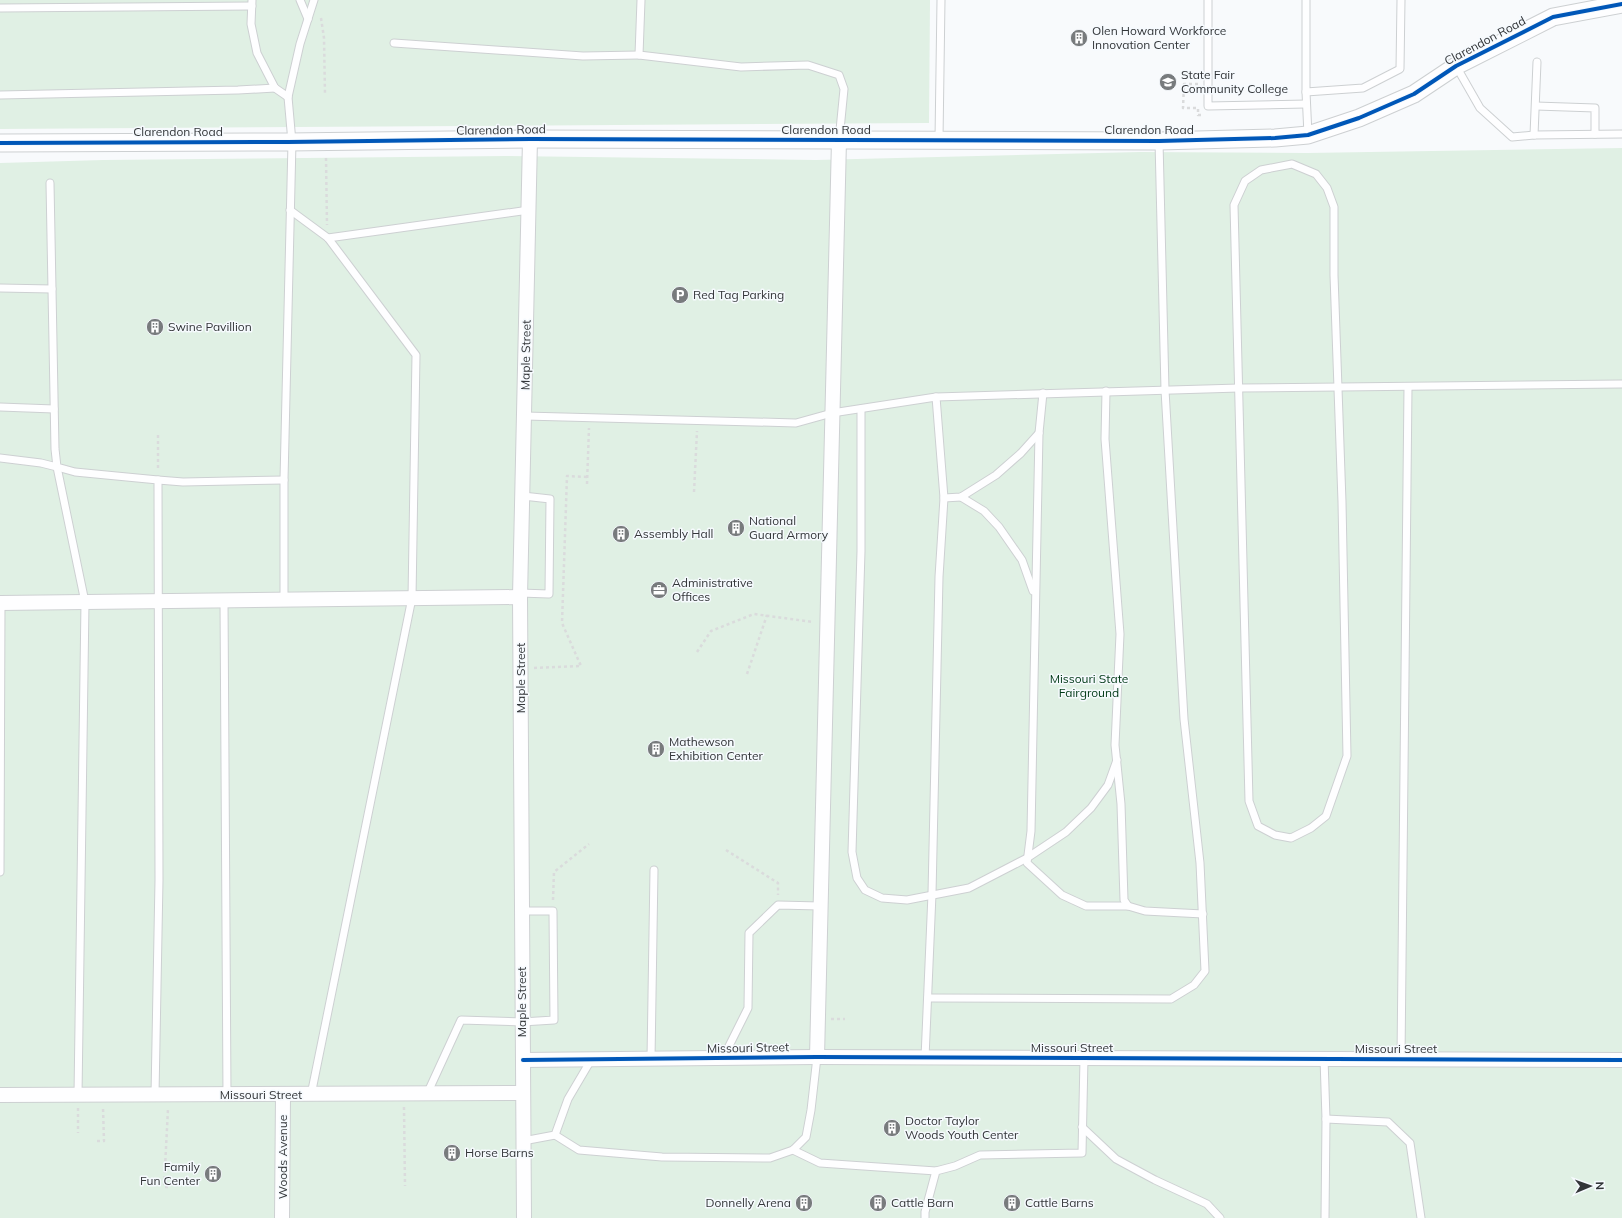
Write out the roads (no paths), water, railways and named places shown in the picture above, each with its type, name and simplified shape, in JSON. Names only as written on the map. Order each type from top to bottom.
[{"type":"street","name":"Clarendon Road","points":[[0,143],[292,142],[530,139],[939,139],[1159,141],[1275,138],[1308,135],[1359,118],[1414,94],[1456,66],[1553,17],[1622,4]]},
{"type":"street","name":"Maple Street","points":[[524,1218],[520,595],[530,139]]},
{"type":"street","points":[[817,1057],[839,140]]},
{"type":"street","points":[[0,603],[284,600],[520,595]]},
{"type":"street","name":"Missouri Street","points":[[523,1060],[817,1057],[1622,1060]]},
{"type":"street","name":"Missouri Street","points":[[0,1095],[522,1093]]},
{"type":"street","name":"Woods Avenue","points":[[282,1218],[283,1095]]},
{"type":"lane","points":[[300,0],[308,19]]},
{"type":"lane","points":[[284,600],[284,480],[292,142],[288,96],[300,44],[314,0]]},
{"type":"lane","points":[[639,55],[641,0]]},
{"type":"lane","points":[[939,139],[942,0]]},
{"type":"lane","points":[[1208,0],[1208,106],[1306,104]]},
{"type":"lane","points":[[1306,0],[1306,104],[1308,135]]},
{"type":"lane","points":[[1306,92],[1364,88],[1400,70],[1401,0]]},
{"type":"lane","points":[[0,8],[252,3],[251,24],[256,53],[275,88],[288,96]]},
{"type":"lane","points":[[394,43],[584,56],[639,55],[741,67],[808,65],[839,76],[844,90],[839,140]]},
{"type":"lane","points":[[1534,135],[1537,62]]},
{"type":"lane","points":[[1456,66],[1480,108],[1512,136],[1622,134]]},
{"type":"lane","points":[[0,95],[223,91],[275,88]]},
{"type":"lane","points":[[1536,106],[1595,108],[1595,134]]},
{"type":"lane","points":[[928,998],[1171,999],[1194,985],[1205,971],[1200,863],[1184,719],[1165,390],[1159,141]]},
{"type":"lane","points":[[1292,164],[1316,174],[1328,188],[1334,206],[1334,276],[1338,387],[1347,756],[1326,816],[1311,828],[1291,838],[1275,835],[1258,826],[1249,802],[1234,205],[1245,181],[1261,170],[1292,164]]},
{"type":"lane","points":[[50,183],[54,450],[85,602],[78,1095]]},
{"type":"lane","points":[[290,210],[328,238],[416,355],[412,598],[311,1095]]},
{"type":"lane","points":[[328,238],[529,210]]},
{"type":"lane","points":[[0,288],[52,289]]},
{"type":"lane","points":[[524,416],[796,423],[832,413],[936,397],[1239,388],[1622,384]]},
{"type":"lane","points":[[1401,1059],[1408,387]]},
{"type":"lane","points":[[1106,392],[1105,439],[1120,634],[1115,745],[1121,804],[1124,900],[1128,906]]},
{"type":"lane","points":[[1043,393],[1039,433],[1031,831],[1026,863],[1062,895],[1086,906],[1128,906],[1145,910],[1203,914]]},
{"type":"lane","points":[[925,1058],[932,894],[939,577],[944,498],[936,397]]},
{"type":"lane","points":[[0,407],[54,409]]},
{"type":"lane","points":[[861,408],[861,551],[852,852],[857,878],[865,890],[882,898],[907,900],[969,888],[1027,858],[1066,832],[1092,808],[1108,784],[1117,760]]},
{"type":"lane","points":[[944,498],[961,497],[996,475],[1039,433]]},
{"type":"lane","points":[[0,458],[41,463],[75,472],[183,482],[284,480]]},
{"type":"lane","points":[[158,480],[159,880],[162,1095]]},
{"type":"lane","points":[[520,595],[549,594],[550,498],[523,496]]},
{"type":"lane","points":[[961,497],[984,511],[999,527],[1022,560],[1035,596]]},
{"type":"lane","points":[[224,600],[227,1095]]},
{"type":"lane","points":[[0,603],[0,872]]},
{"type":"lane","points":[[651,1059],[654,870]]},
{"type":"lane","points":[[723,1058],[748,1008],[749,933],[778,905],[820,906]]},
{"type":"lane","points":[[427,1094],[461,1020],[522,1022],[554,1020],[553,910],[522,911]]},
{"type":"lane","points":[[523,1141],[554,1135],[579,1150],[662,1157],[770,1158],[793,1150],[806,1137],[811,1110],[817,1057]]},
{"type":"lane","points":[[793,1150],[820,1163],[936,1171],[955,1166],[980,1155],[1082,1153],[1084,1058]]},
{"type":"lane","points":[[1324,1058],[1326,1119],[1325,1218]]},
{"type":"lane","points":[[554,1135],[568,1099],[591,1060]]},
{"type":"lane","points":[[1326,1119],[1388,1122],[1410,1143],[1421,1218]]},
{"type":"lane","points":[[1082,1127],[1116,1159],[1154,1180],[1207,1204],[1220,1218]]},
{"type":"lane","points":[[925,1218],[925,1212],[936,1171]]},
{"type":"place","name":"Olen Howard Workforce Innovation Center","points":[[1079,38]]},
{"type":"place","name":"State Fair Community College","points":[[1168,82]]},
{"type":"place","name":"Red Tag Parking","points":[[680,295]]},
{"type":"place","name":"Swine Pavillion","points":[[155,327]]},
{"type":"place","name":"National Guard Armory","points":[[736,528]]},
{"type":"place","name":"Assembly Hall","points":[[621,534]]},
{"type":"place","name":"Administrative Offices","points":[[659,590]]},
{"type":"place","name":"Mathewson Exhibition Center","points":[[656,749]]},
{"type":"place","name":"Doctor Taylor Woods Youth Center","points":[[892,1128]]},
{"type":"place","name":"Horse Barns","points":[[452,1153]]},
{"type":"place","name":"Family Fun Center","points":[[213,1174]]},
{"type":"place","name":"Donnelly Arena","points":[[804,1203]]},
{"type":"place","name":"Cattle Barn","points":[[878,1203]]},
{"type":"place","name":"Cattle Barns","points":[[1012,1203]]},
{"type":"park label","name":"Missouri State Fairground","points":[[1089,686]]}]
